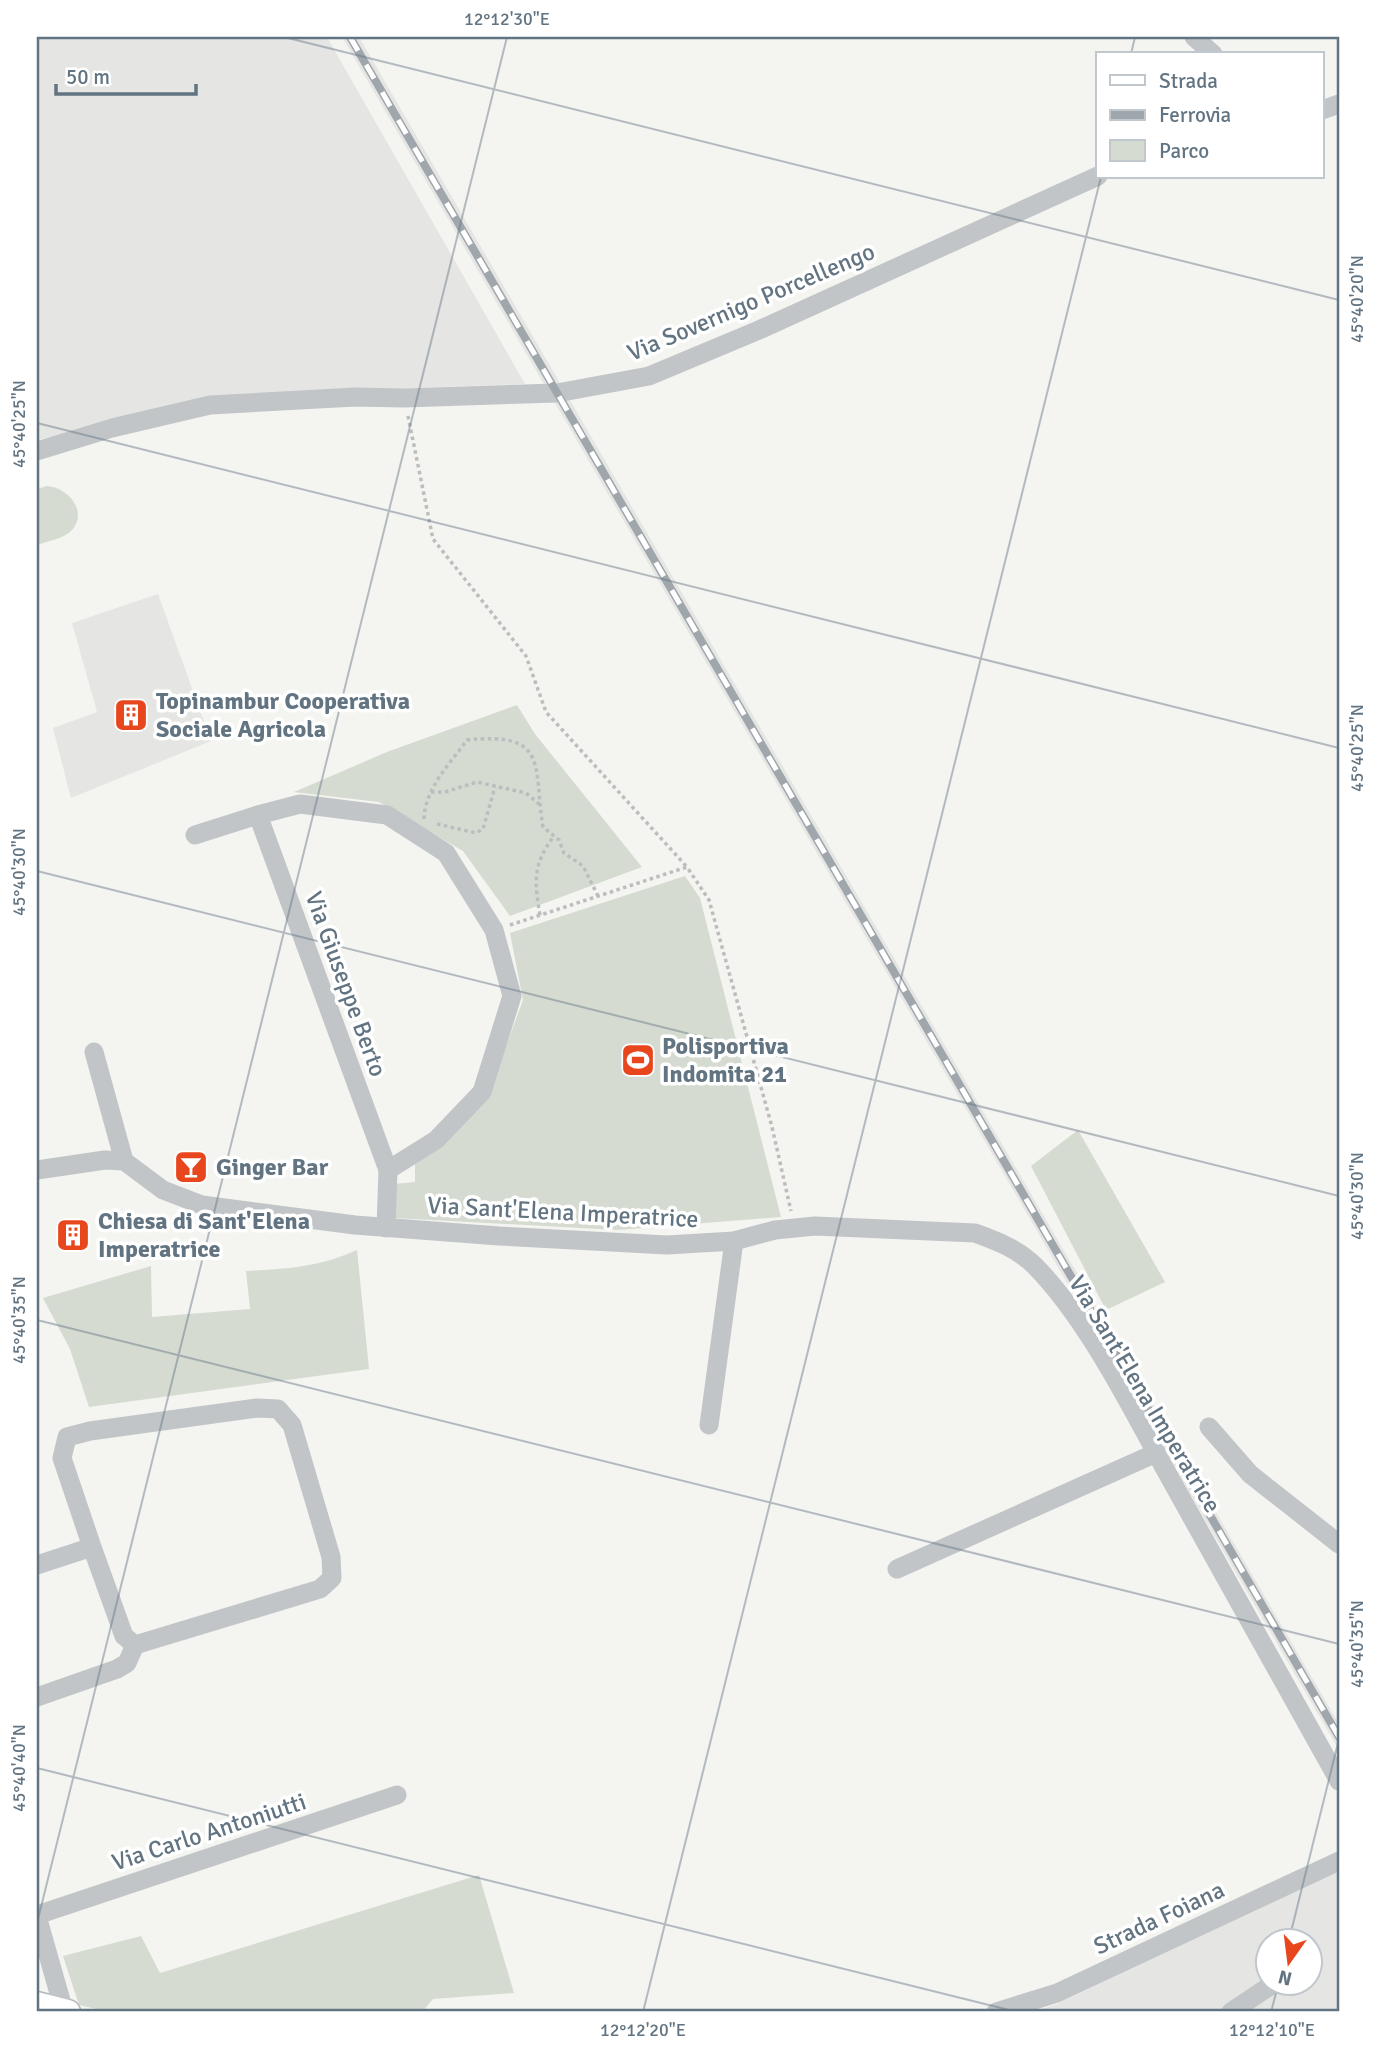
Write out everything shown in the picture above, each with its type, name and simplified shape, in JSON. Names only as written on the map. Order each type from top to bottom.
[{"type":"main road","points":[[37,2004],[66,2012]]},
{"type":"street","points":[[1194,37],[1211,52]]},
{"type":"street","name":"Via Sovernigo Porcellengo","points":[[37,451],[112,428],[210,405],[355,397],[557,393],[649,376],[759,330],[1096,177]]},
{"type":"street","points":[[195,835],[300,804],[387,815],[421,827],[446,853],[494,930],[512,996],[482,1092],[436,1140],[388,1170]]},
{"type":"street","name":"Via Giuseppe Berto","points":[[258,815],[388,1170],[386,1228]]},
{"type":"street","points":[[37,1170],[105,1160],[124,1161],[94,1052]]},
{"type":"street","name":"Via Sant'Elena Imperatrice","points":[[124,1161],[163,1190],[202,1205],[386,1228],[653,1245],[734,1241],[795,1227],[975,1233],[1014,1249],[1034,1265],[1067,1303],[1157,1453],[1339,1780]]},
{"type":"street","points":[[709,1425],[734,1241]]},
{"type":"street","points":[[37,1697],[117,1669],[127,1663],[135,1645],[320,1590],[332,1577],[331,1557],[292,1425],[278,1409],[257,1408],[90,1431],[67,1437],[62,1458],[124,1636],[135,1645]]},
{"type":"street","points":[[1209,1427],[1250,1474],[1339,1544]]},
{"type":"street","points":[[897,1569],[1157,1453]]},
{"type":"street","points":[[37,1565],[92,1547]]},
{"type":"street","name":"Via Carlo Antoniutti","points":[[37,1916],[397,1795]]},
{"type":"street","name":"Strada Foiana","points":[[996,2012],[1057,1993],[1339,1861]]},
{"type":"street","points":[[37,1916],[66,2012]]},
{"type":"street","points":[[1231,2012],[1256,1996]]},
{"type":"path","points":[[404,398],[433,539],[526,656],[546,712],[687,867],[709,900],[772,1126],[795,1227]]},
{"type":"path","points":[[495,786],[484,829],[476,833],[421,827],[431,792],[467,740],[492,737],[514,740],[534,757],[540,775],[539,804],[542,827],[554,836],[564,853],[583,866],[598,896]]},
{"type":"path","points":[[431,792],[445,792],[477,782],[526,793],[539,804]]},
{"type":"path","points":[[540,915],[536,872],[541,853],[554,836]]},
{"type":"path","points":[[494,930],[687,867]]},
{"type":"shaded area","points":[[37,37],[327,37],[525,384],[250,394],[37,440]]},
{"type":"shaded area","points":[[342,37],[359,37],[1339,1724],[1339,1750]]},
{"type":"shaded area","points":[[158,594],[211,741],[71,798],[53,728],[97,712],[72,623]]},
{"type":"shaded area","points":[[1339,1870],[1339,2012],[1033,2012],[1057,2004]]},
{"type":"green space","points":[[47,486],[61,490],[73,500],[78,514],[77,521],[73,529],[65,535],[37,545],[37,489]]},
{"type":"green space","points":[[517,705],[535,734],[642,867],[510,916],[463,851],[379,802],[294,792],[387,752]]},
{"type":"green space","name":"Polisportiva Indomita 21","points":[[685,876],[700,898],[781,1217],[618,1230],[395,1218],[394,1184],[415,1182],[415,1163],[488,1095],[523,1000],[510,933]]},
{"type":"green space","points":[[1078,1130],[1165,1282],[1106,1310],[1031,1166]]},
{"type":"green space","points":[[357,1250],[369,1369],[89,1407],[70,1349],[43,1298],[151,1266],[152,1317],[250,1309],[246,1271],[316,1264]]},
{"type":"green space","points":[[479,1875],[514,1993],[433,1999],[422,2012],[110,2012],[79,2005],[63,1956],[141,1936],[160,1973]]},
{"type":"railway","points":[[350,37],[1339,1737]]},
{"type":"place","name":"Topinambur Cooperativa Sociale Agricola","points":[[131,715]]},
{"type":"place","name":"Polisportiva Indomita 21","points":[[638,1060]]},
{"type":"place","name":"Ginger Bar","points":[[191,1167]]},
{"type":"place","name":"Chiesa di Sant'Elena Imperatrice","points":[[73,1235]]}]
